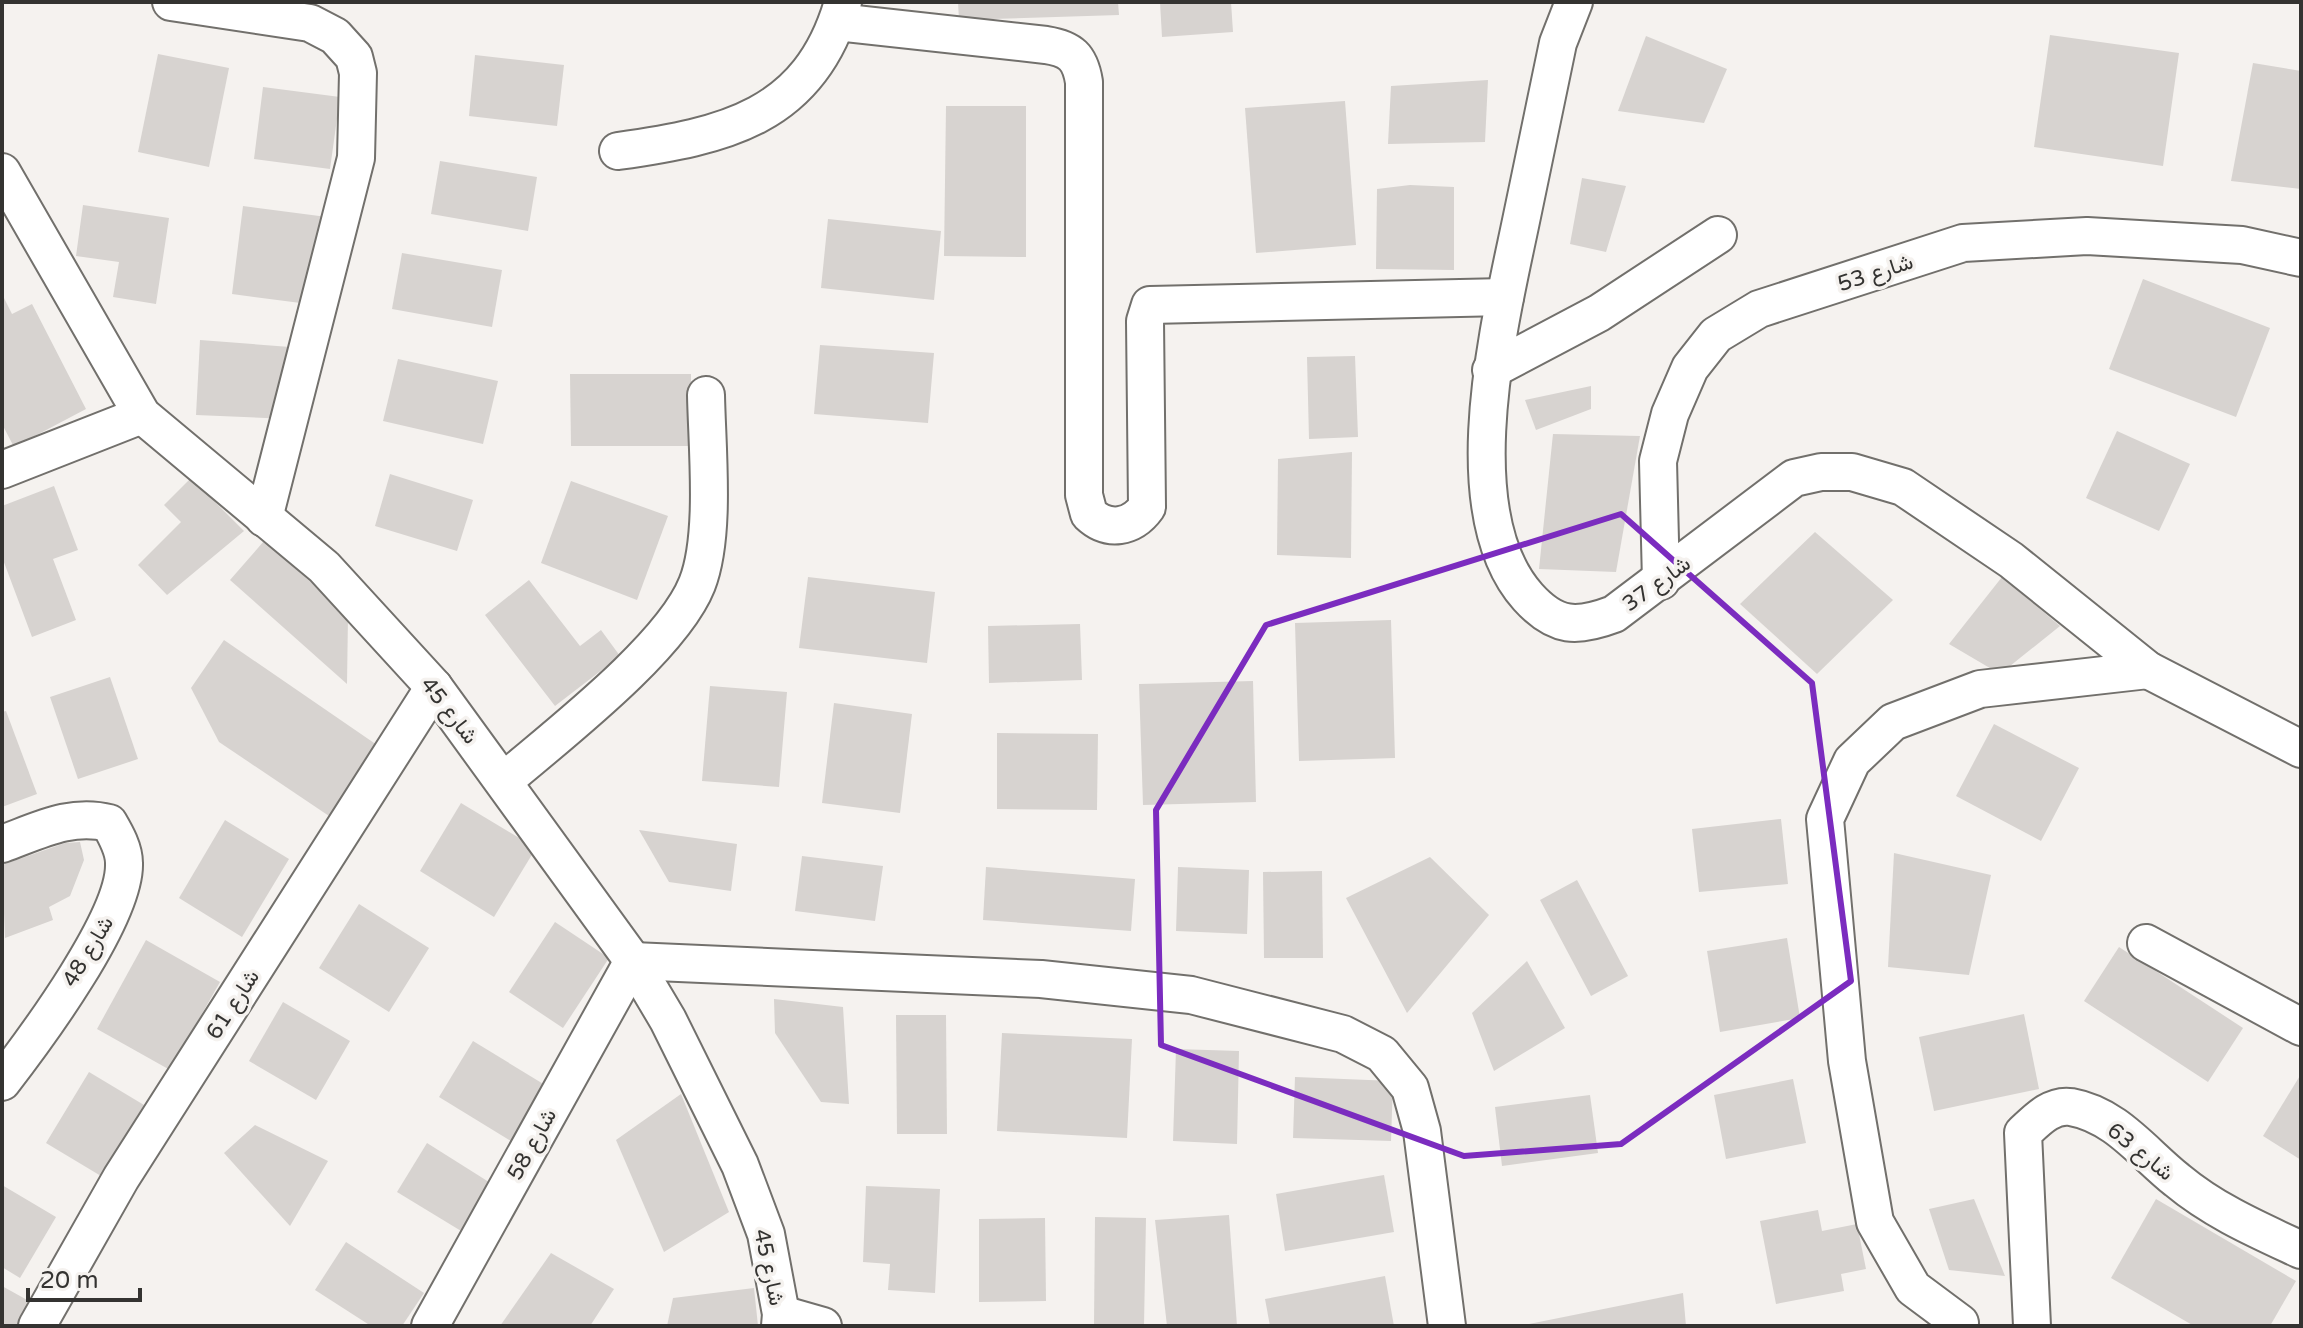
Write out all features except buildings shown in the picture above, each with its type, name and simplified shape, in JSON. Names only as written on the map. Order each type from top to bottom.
[{"type":"street","points":[[171,2],[310,23],[335,36],[354,57],[358,73],[356,158],[264,518]]},
{"type":"street","name":"شارع 37","points":[[1574,2],[1558,43],[1491,370],[1487,478],[1498,536],[1512,579],[1548,616],[1585,625],[1614,614],[1794,478],[1821,472],[1852,472],[1903,487],[1999,551],[2148,670],[2301,749]]},
{"type":"street","points":[[618,151],[683,142],[733,128],[772,109],[812,71],[840,12],[1066,48],[1081,62],[1084,82],[1084,495],[1089,514],[1106,525],[1127,524],[1139,519],[1147,507],[1145,321],[1150,305],[1505,297]]},
{"type":"street","name":"شارع 45","points":[[2,172],[142,415],[324,567],[434,687],[505,780],[633,961],[668,1020],[740,1165],[766,1234],[781,1320]]},
{"type":"street","points":[[1491,370],[1599,313],[1718,235]]},
{"type":"street","name":"شارع 53","points":[[1661,581],[1658,461],[1670,414],[1690,368],[1716,335],[1759,309],[1963,243],[2087,236],[2242,245],[2301,258]]},
{"type":"street","points":[[505,780],[583,714],[673,626],[697,584],[708,497],[706,395]]},
{"type":"street","points":[[2,470],[142,415]]},
{"type":"street","points":[[1960,1323],[1913,1288],[1875,1222],[1847,1061],[1825,819],[1852,761],[1893,722],[1980,689],[2148,670]]},
{"type":"street","name":"شارع 61","points":[[37,1326],[121,1178],[434,687]]},
{"type":"street","name":"شارع 48","points":[[2,844],[51,824],[90,818],[109,823],[120,842],[124,863],[119,893],[107,923],[2,1082]]},
{"type":"street","points":[[2146,943],[2301,1027]]},
{"type":"street","points":[[633,961],[1041,979],[1191,995],[1343,1034],[1382,1054],[1410,1088],[1422,1131],[1447,1326]]},
{"type":"street","name":"شارع 58","points":[[430,1326],[633,961]]},
{"type":"street","name":"شارع 63","points":[[2032,1326],[2023,1133],[2048,1111],[2068,1106],[2123,1131],[2177,1181],[2228,1216],[2301,1250]]},
{"type":"street","points":[[781,1320],[823,1326]]},
{"type":"highlighted area","points":[[1621,514],[1812,683],[1851,981],[1621,1144],[1464,1156],[1161,1045],[1156,810],[1266,625]]}]
